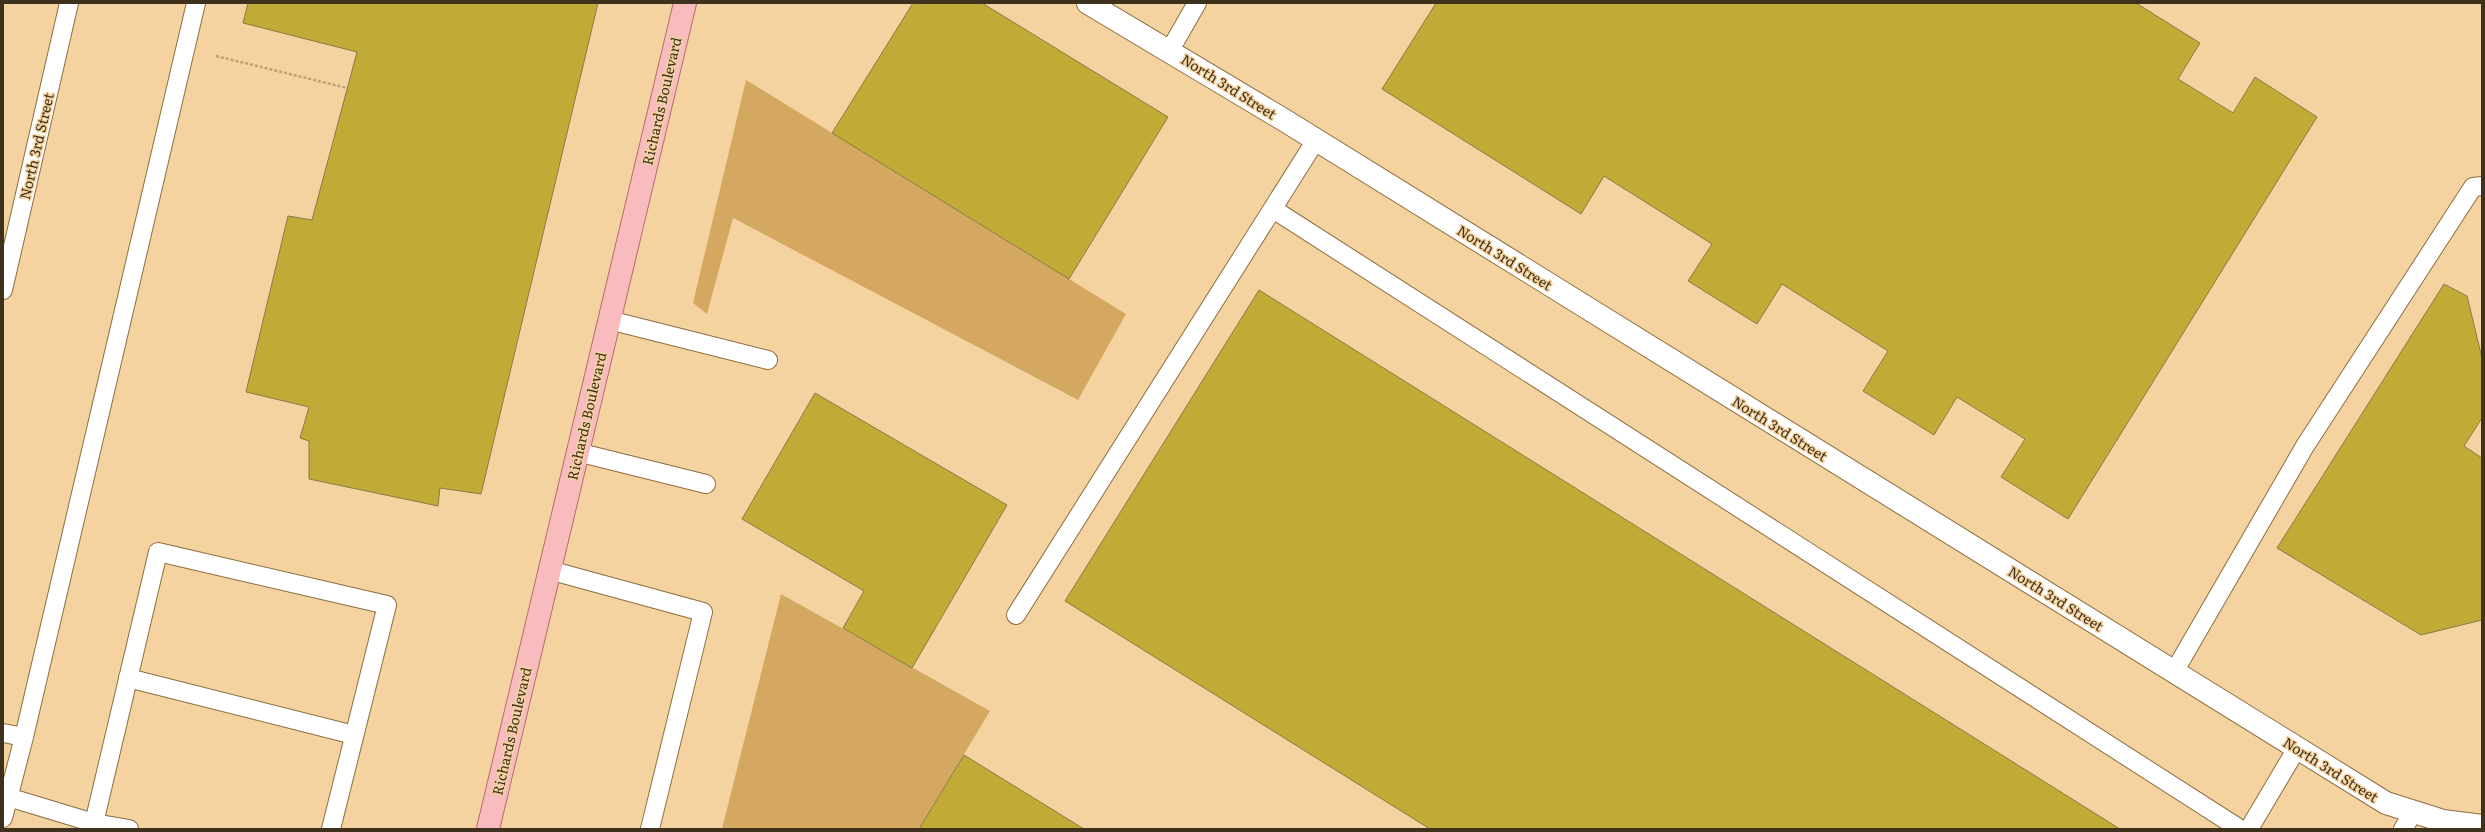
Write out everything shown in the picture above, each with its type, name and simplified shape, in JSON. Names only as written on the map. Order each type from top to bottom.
[{"type":"main road","name":"Richards Boulevard","points":[[488,829],[685,3]]},
{"type":"street","name":"North 3rd Street","points":[[1088,3],[1170,50],[1316,140],[2297,748],[2386,804],[2408,821],[2443,821],[2482,826]]},
{"type":"lane","name":"North 3rd Street","points":[[3,290],[69,3]]},
{"type":"lane","points":[[3,818],[24,738],[196,3]]},
{"type":"lane","points":[[1170,50],[1197,3]]},
{"type":"lane","points":[[1016,615],[1316,140]]},
{"type":"lane","points":[[2174,672],[2305,446],[2473,187],[2482,186]]},
{"type":"lane","points":[[1273,209],[2240,829]]},
{"type":"lane","points":[[609,320],[768,360]]},
{"type":"lane","points":[[577,452],[706,484]]},
{"type":"lane","points":[[93,826],[158,552],[387,605],[331,829]]},
{"type":"lane","points":[[549,570],[703,612],[650,829]]},
{"type":"lane","points":[[128,678],[354,735]]},
{"type":"lane","points":[[3,733],[24,738]]},
{"type":"lane","points":[[2249,829],[2297,748]]},
{"type":"lane","points":[[8,797],[93,826],[129,829]]},
{"type":"path","points":[[185,49],[347,88]]},
{"type":"shaded area","points":[[746,80],[1126,314],[1078,400],[733,218],[707,314],[693,303]]},
{"type":"shaded area","points":[[781,594],[990,711],[919,829],[722,829]]},
{"type":"building","points":[[248,3],[598,3],[481,494],[440,488],[438,506],[309,479],[309,441],[300,438],[309,407],[246,392],[288,216],[312,220],[357,52],[243,23]]},
{"type":"building","points":[[913,3],[982,3],[1168,117],[1069,279],[832,133]]},
{"type":"building","points":[[1436,3],[2136,3],[2200,43],[2178,79],[2233,113],[2255,77],[2317,117],[2068,519],[2001,477],[2025,439],[1957,397],[1934,435],[1863,391],[1888,351],[1782,284],[1757,324],[1688,281],[1712,244],[1604,176],[1581,214],[1382,89]]},
{"type":"building","points":[[2444,284],[2467,296],[2482,358],[2482,418],[2464,446],[2482,458],[2482,620],[2421,635],[2277,548]]},
{"type":"building","points":[[1259,290],[2120,829],[1430,829],[1065,601]]},
{"type":"building","points":[[815,393],[1007,505],[912,668],[843,628],[864,591],[742,519]]},
{"type":"building","points":[[964,755],[1084,829],[919,829]]}]
